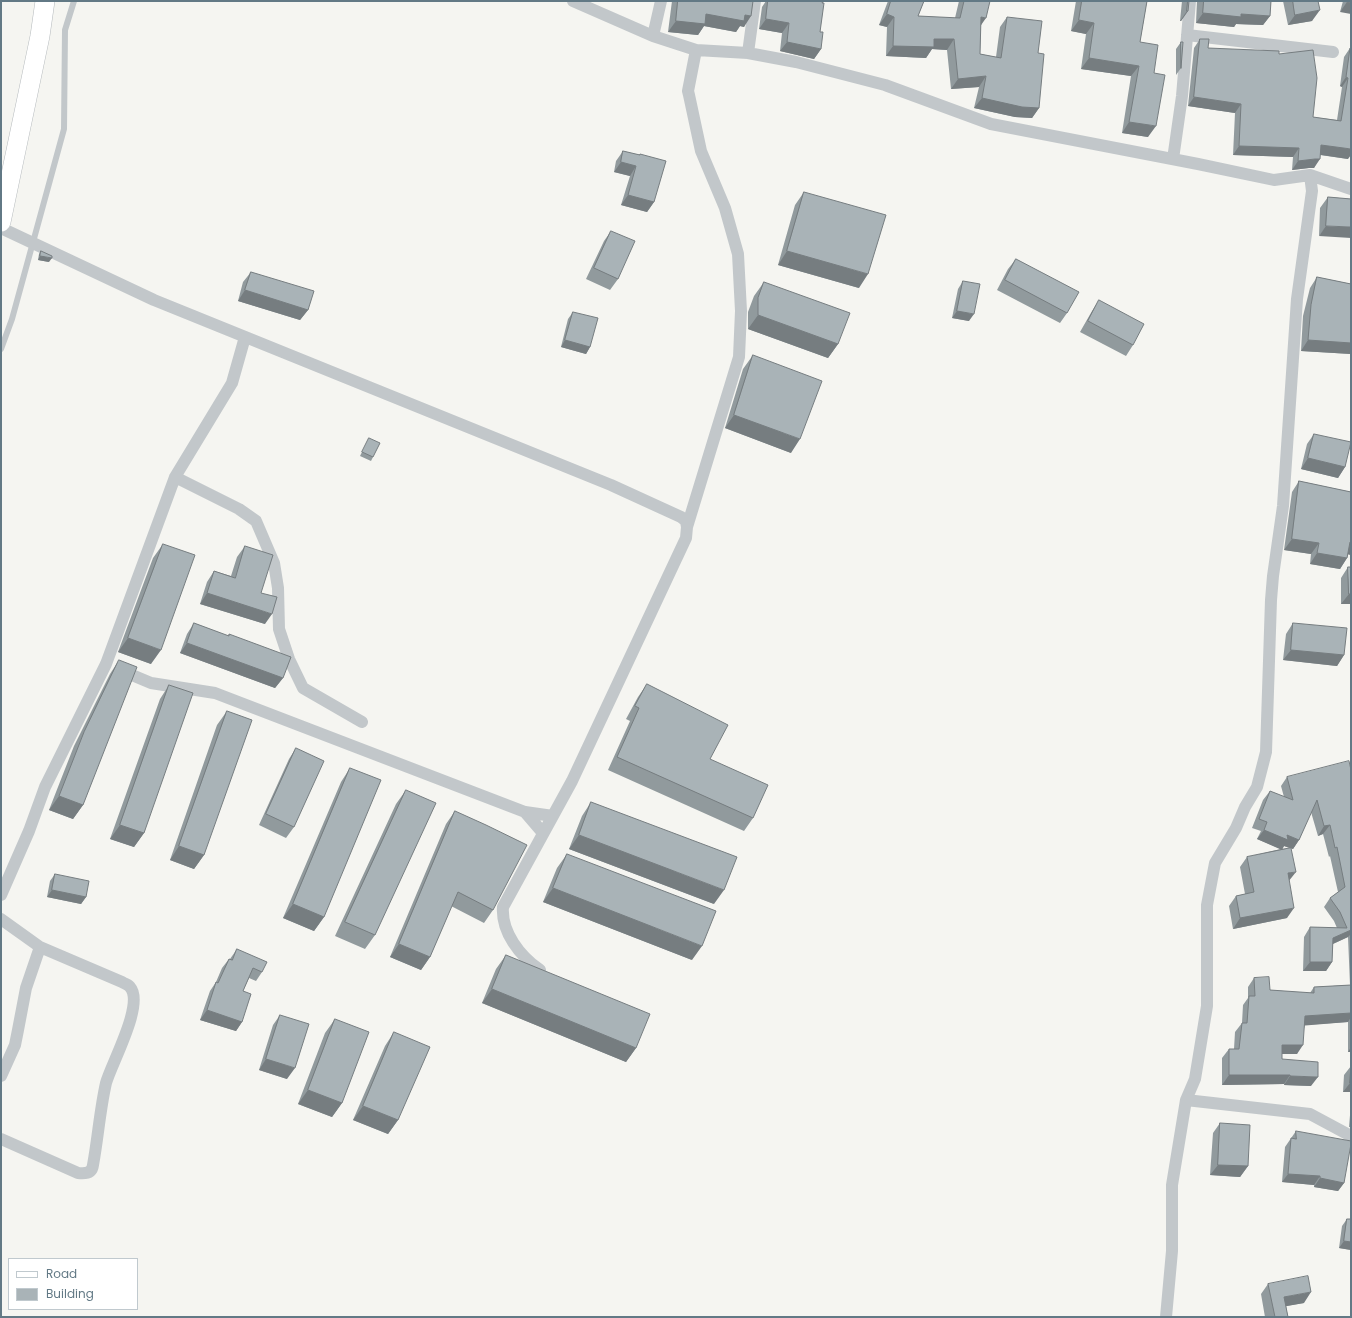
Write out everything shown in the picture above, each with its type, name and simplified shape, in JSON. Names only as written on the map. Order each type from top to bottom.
[{"type":"main road","points":[[1,222],[40,36],[45,1]]},
{"type":"street","points":[[573,1],[653,36],[696,50],[748,53],[796,62],[885,85],[991,124],[1274,180],[1310,175],[1351,189]]},
{"type":"street","points":[[653,36],[661,1]]},
{"type":"street","points":[[748,53],[755,1]]},
{"type":"street","points":[[1173,159],[1182,96],[1190,1]]},
{"type":"street","points":[[1187,35],[1333,52]]},
{"type":"street","points":[[540,970],[530,963],[507,933],[502,914],[503,907],[572,781],[686,538],[687,527],[739,357],[741,311],[738,254],[725,208],[701,151],[688,91],[696,50]]},
{"type":"street","points":[[1166,1317],[1172,1251],[1172,1185],[1186,1100],[1195,1078],[1207,1006],[1207,905],[1215,863],[1236,828],[1245,807],[1257,786],[1266,752],[1271,600],[1283,506],[1297,299],[1312,191],[1310,175]]},
{"type":"street","points":[[1,228],[154,300],[611,485],[681,517],[686,521],[687,527]]},
{"type":"street","points":[[1,895],[45,788],[106,664],[175,477],[232,382],[245,337]]},
{"type":"street","points":[[175,477],[240,509],[256,521],[274,563],[278,588],[279,629],[289,659],[303,688],[362,722]]},
{"type":"street","points":[[106,664],[151,683],[215,693],[525,812],[553,816]]},
{"type":"street","points":[[525,812],[543,833]]},
{"type":"street","points":[[1,919],[40,947],[130,987],[133,994],[132,1011],[119,1053],[106,1081],[92,1169],[89,1172],[78,1173],[1,1139]]},
{"type":"street","points":[[1,1076],[14,1044],[26,988],[40,947]]},
{"type":"street","points":[[1186,1100],[1310,1114],[1351,1136]]},
{"type":"lane","points":[[1,349],[12,319],[64,128],[65,30],[74,1]]},
{"type":"building","points":[[678,1],[753,1],[751,16],[745,15],[744,21],[706,14],[705,24],[676,21]]},
{"type":"building","points":[[768,1],[823,1],[820,32],[823,32],[821,49],[787,42],[789,23],[766,19]]},
{"type":"building","points":[[891,1],[924,1],[918,16],[960,18],[964,1],[990,1],[986,18],[981,17],[980,54],[1001,58],[1007,17],[1042,21],[1038,53],[1044,54],[1039,108],[1022,107],[982,98],[986,76],[958,79],[954,39],[934,39],[934,47],[893,46],[894,17],[887,14]]},
{"type":"building","points":[[1082,1],[1147,1],[1140,42],[1158,45],[1154,73],[1165,75],[1156,126],[1129,122],[1139,66],[1089,58],[1094,23],[1079,20]]},
{"type":"building","points":[[1204,1],[1271,1],[1270,16],[1241,14],[1241,17],[1203,13]]},
{"type":"building","points":[[1293,1],[1318,1],[1320,10],[1295,15]]},
{"type":"building","points":[[1200,39],[1209,39],[1208,48],[1279,51],[1279,54],[1313,50],[1317,78],[1313,117],[1341,121],[1351,48],[1351,149],[1321,145],[1320,159],[1298,161],[1299,148],[1239,146],[1241,104],[1194,97]]},
{"type":"building","points":[[1181,42],[1183,42],[1181,68]]},
{"type":"building","points":[[623,151],[666,161],[654,202],[628,195],[636,166],[621,162]]},
{"type":"building","points":[[804,192],[886,215],[868,274],[787,251]]},
{"type":"building","points":[[1328,197],[1351,199],[1351,227],[1326,226]]},
{"type":"building","points":[[611,231],[635,241],[618,279],[594,268]]},
{"type":"building","points":[[41,251],[52,256],[52,258],[40,256]]},
{"type":"building","points":[[1016,259],[1079,292],[1067,313],[1005,280]]},
{"type":"building","points":[[251,272],[314,291],[308,310],[245,290]]},
{"type":"building","points":[[1317,277],[1351,284],[1351,343],[1308,340],[1311,305]]},
{"type":"building","points":[[963,281],[980,284],[974,314],[957,311]]},
{"type":"building","points":[[764,282],[850,313],[838,344],[758,315],[758,298]]},
{"type":"building","points":[[1099,300],[1144,324],[1133,345],[1088,321]]},
{"type":"building","points":[[573,312],[598,318],[590,347],[565,340]]},
{"type":"building","points":[[753,355],[822,381],[800,439],[734,415]]},
{"type":"building","points":[[1314,434],[1351,442],[1345,467],[1308,458]]},
{"type":"building","points":[[369,438],[380,443],[373,457],[362,452]]},
{"type":"building","points":[[1299,481],[1351,492],[1351,542],[1347,558],[1317,553],[1319,543],[1292,539]]},
{"type":"building","points":[[163,544],[195,555],[161,650],[128,638]]},
{"type":"building","points":[[245,546],[273,555],[261,593],[277,597],[272,614],[207,593],[214,571],[235,578]]},
{"type":"building","points":[[1348,567],[1351,567],[1351,594],[1349,594]]},
{"type":"building","points":[[194,623],[291,657],[283,678],[187,643]]},
{"type":"building","points":[[1293,623],[1347,628],[1344,655],[1291,650]]},
{"type":"building","points":[[119,660],[137,667],[83,805],[59,796],[84,732]]},
{"type":"building","points":[[647,684],[728,725],[710,759],[768,785],[753,818],[617,757],[639,708],[635,706]]},
{"type":"building","points":[[169,685],[193,693],[144,833],[120,825]]},
{"type":"building","points":[[227,711],[252,720],[204,855],[179,846]]},
{"type":"building","points":[[296,748],[324,761],[294,827],[266,814]]},
{"type":"building","points":[[1349,761],[1351,770],[1351,930],[1333,938],[1332,962],[1310,962],[1310,927],[1347,928],[1340,912],[1330,898],[1345,887],[1337,847],[1335,848],[1330,825],[1324,826],[1317,800],[1299,840],[1287,835],[1288,840],[1264,830],[1267,822],[1259,819],[1270,791],[1293,800],[1287,777]]},
{"type":"building","points":[[350,768],[381,780],[324,917],[293,904]]},
{"type":"building","points":[[406,790],[436,803],[375,935],[345,922]]},
{"type":"building","points":[[591,802],[737,857],[724,890],[579,835]]},
{"type":"building","points":[[455,811],[527,845],[493,910],[458,892],[430,957],[399,944]]},
{"type":"building","points":[[1291,848],[1296,872],[1288,873],[1294,908],[1240,918],[1236,896],[1254,892],[1247,857]]},
{"type":"building","points":[[567,854],[716,911],[702,946],[553,888]]},
{"type":"building","points":[[55,874],[89,881],[86,897],[52,890]]},
{"type":"building","points":[[237,949],[267,962],[262,972],[253,968],[243,991],[251,994],[242,1022],[207,1010],[216,982],[218,983],[229,959],[232,960]]},
{"type":"building","points":[[506,955],[650,1014],[636,1048],[492,989]]},
{"type":"building","points":[[1269,977],[1270,990],[1314,993],[1314,987],[1351,985],[1351,1013],[1305,1016],[1303,1045],[1282,1045],[1282,1059],[1318,1062],[1318,1077],[1290,1075],[1229,1075],[1229,1049],[1239,1049],[1242,1023],[1247,1023],[1249,996],[1255,996],[1254,978]]},
{"type":"building","points":[[280,1015],[309,1024],[295,1068],[266,1059]]},
{"type":"building","points":[[335,1019],[369,1032],[342,1103],[308,1090]]},
{"type":"building","points":[[394,1032],[430,1047],[398,1120],[363,1106]]},
{"type":"building","points":[[1220,1123],[1250,1125],[1248,1166],[1218,1165]]},
{"type":"building","points":[[1296,1131],[1351,1141],[1344,1183],[1320,1178],[1320,1176],[1288,1174],[1291,1138],[1296,1139]]},
{"type":"building","points":[[1347,1219],[1351,1219],[1351,1242],[1344,1241]]},
{"type":"building","points":[[1308,1276],[1311,1292],[1284,1297],[1288,1317],[1275,1317],[1268,1284]]}]
